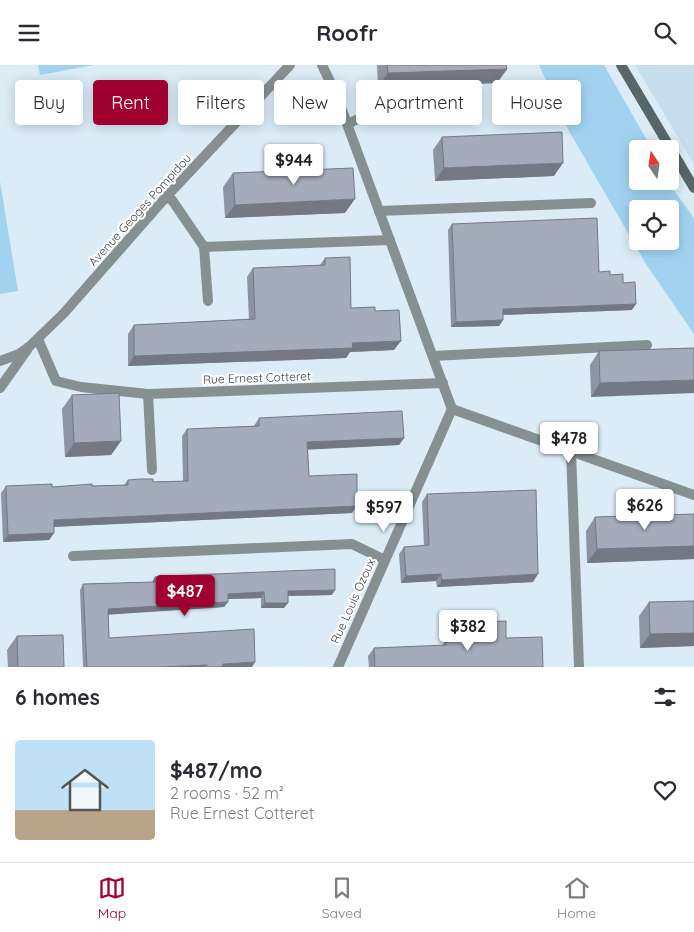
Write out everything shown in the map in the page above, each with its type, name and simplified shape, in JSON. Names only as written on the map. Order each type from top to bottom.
[{"type":"main road","points":[[621,65],[694,188]]},
{"type":"street","name":"Avenue Geoges Pompidou","points":[[0,361],[30,346],[64,313],[166,197],[290,65]]},
{"type":"street","points":[[322,65],[336,94],[452,409],[694,495]]},
{"type":"street","points":[[347,124],[356,120]]},
{"type":"street","points":[[166,197],[172,199],[204,247],[208,301]]},
{"type":"street","points":[[379,211],[591,203]]},
{"type":"street","points":[[204,247],[390,240]]},
{"type":"street","name":"Rue Ernest Cotteret","points":[[38,339],[56,381],[81,387],[148,394],[443,383]]},
{"type":"street","points":[[433,356],[647,345]]},
{"type":"street","points":[[0,388],[30,346]]},
{"type":"street","points":[[148,394],[152,470]]},
{"type":"street","name":"Rue Louis Ozoux","points":[[338,667],[452,409]]},
{"type":"street","points":[[571,451],[579,667]]},
{"type":"street","points":[[73,556],[352,544],[386,560]]},
{"type":"shaded area","points":[[38,65],[94,65],[40,75]]},
{"type":"shaded area","points":[[539,65],[604,65],[647,140],[629,140],[629,190],[674,190],[694,219],[694,334],[638,250],[679,250],[679,200],[629,200],[629,235],[566,125],[581,125],[581,80],[546,80]]},
{"type":"shaded area","points":[[635,65],[694,65],[694,164]]},
{"type":"shaded area","points":[[0,181],[18,291],[0,294]]},
{"type":"building","points":[[387,65],[506,65],[507,69],[388,73]]},
{"type":"building","points":[[562,132],[563,163],[444,168],[442,137]]},
{"type":"building","points":[[353,168],[355,199],[235,205],[233,173]]},
{"type":"building","points":[[597,218],[599,272],[610,271],[610,275],[623,274],[623,283],[635,282],[636,304],[503,309],[503,320],[456,322],[452,224]]},
{"type":"building","points":[[350,257],[351,308],[375,307],[375,311],[399,310],[401,341],[352,343],[353,348],[134,356],[134,325],[255,319],[253,268],[325,265],[325,258]]},
{"type":"building","points":[[694,348],[694,380],[600,383],[599,351]]},
{"type":"building","points":[[119,393],[121,441],[74,443],[72,395]]},
{"type":"building","points":[[402,411],[404,438],[307,442],[309,476],[357,474],[357,506],[54,520],[54,533],[8,535],[6,486],[52,484],[52,487],[92,484],[92,486],[128,485],[128,480],[140,479],[153,479],[153,482],[188,481],[187,429],[259,426],[259,418]]},
{"type":"building","points":[[536,490],[538,574],[442,580],[441,574],[406,576],[404,547],[429,545],[427,494]]},
{"type":"building","points":[[694,514],[694,546],[597,549],[595,517]]},
{"type":"building","points":[[335,569],[335,590],[288,591],[288,603],[265,603],[264,592],[228,594],[228,602],[108,609],[109,638],[254,629],[255,662],[223,664],[222,667],[207,667],[207,665],[87,667],[83,584],[155,582],[155,577],[167,576]]},
{"type":"building","points":[[694,601],[694,633],[650,634],[649,602]]},
{"type":"building","points":[[506,621],[506,638],[542,637],[543,667],[375,667],[374,648],[446,645],[445,641],[481,639],[481,622]]},
{"type":"building","points":[[63,635],[64,667],[18,667],[17,636]]}]
